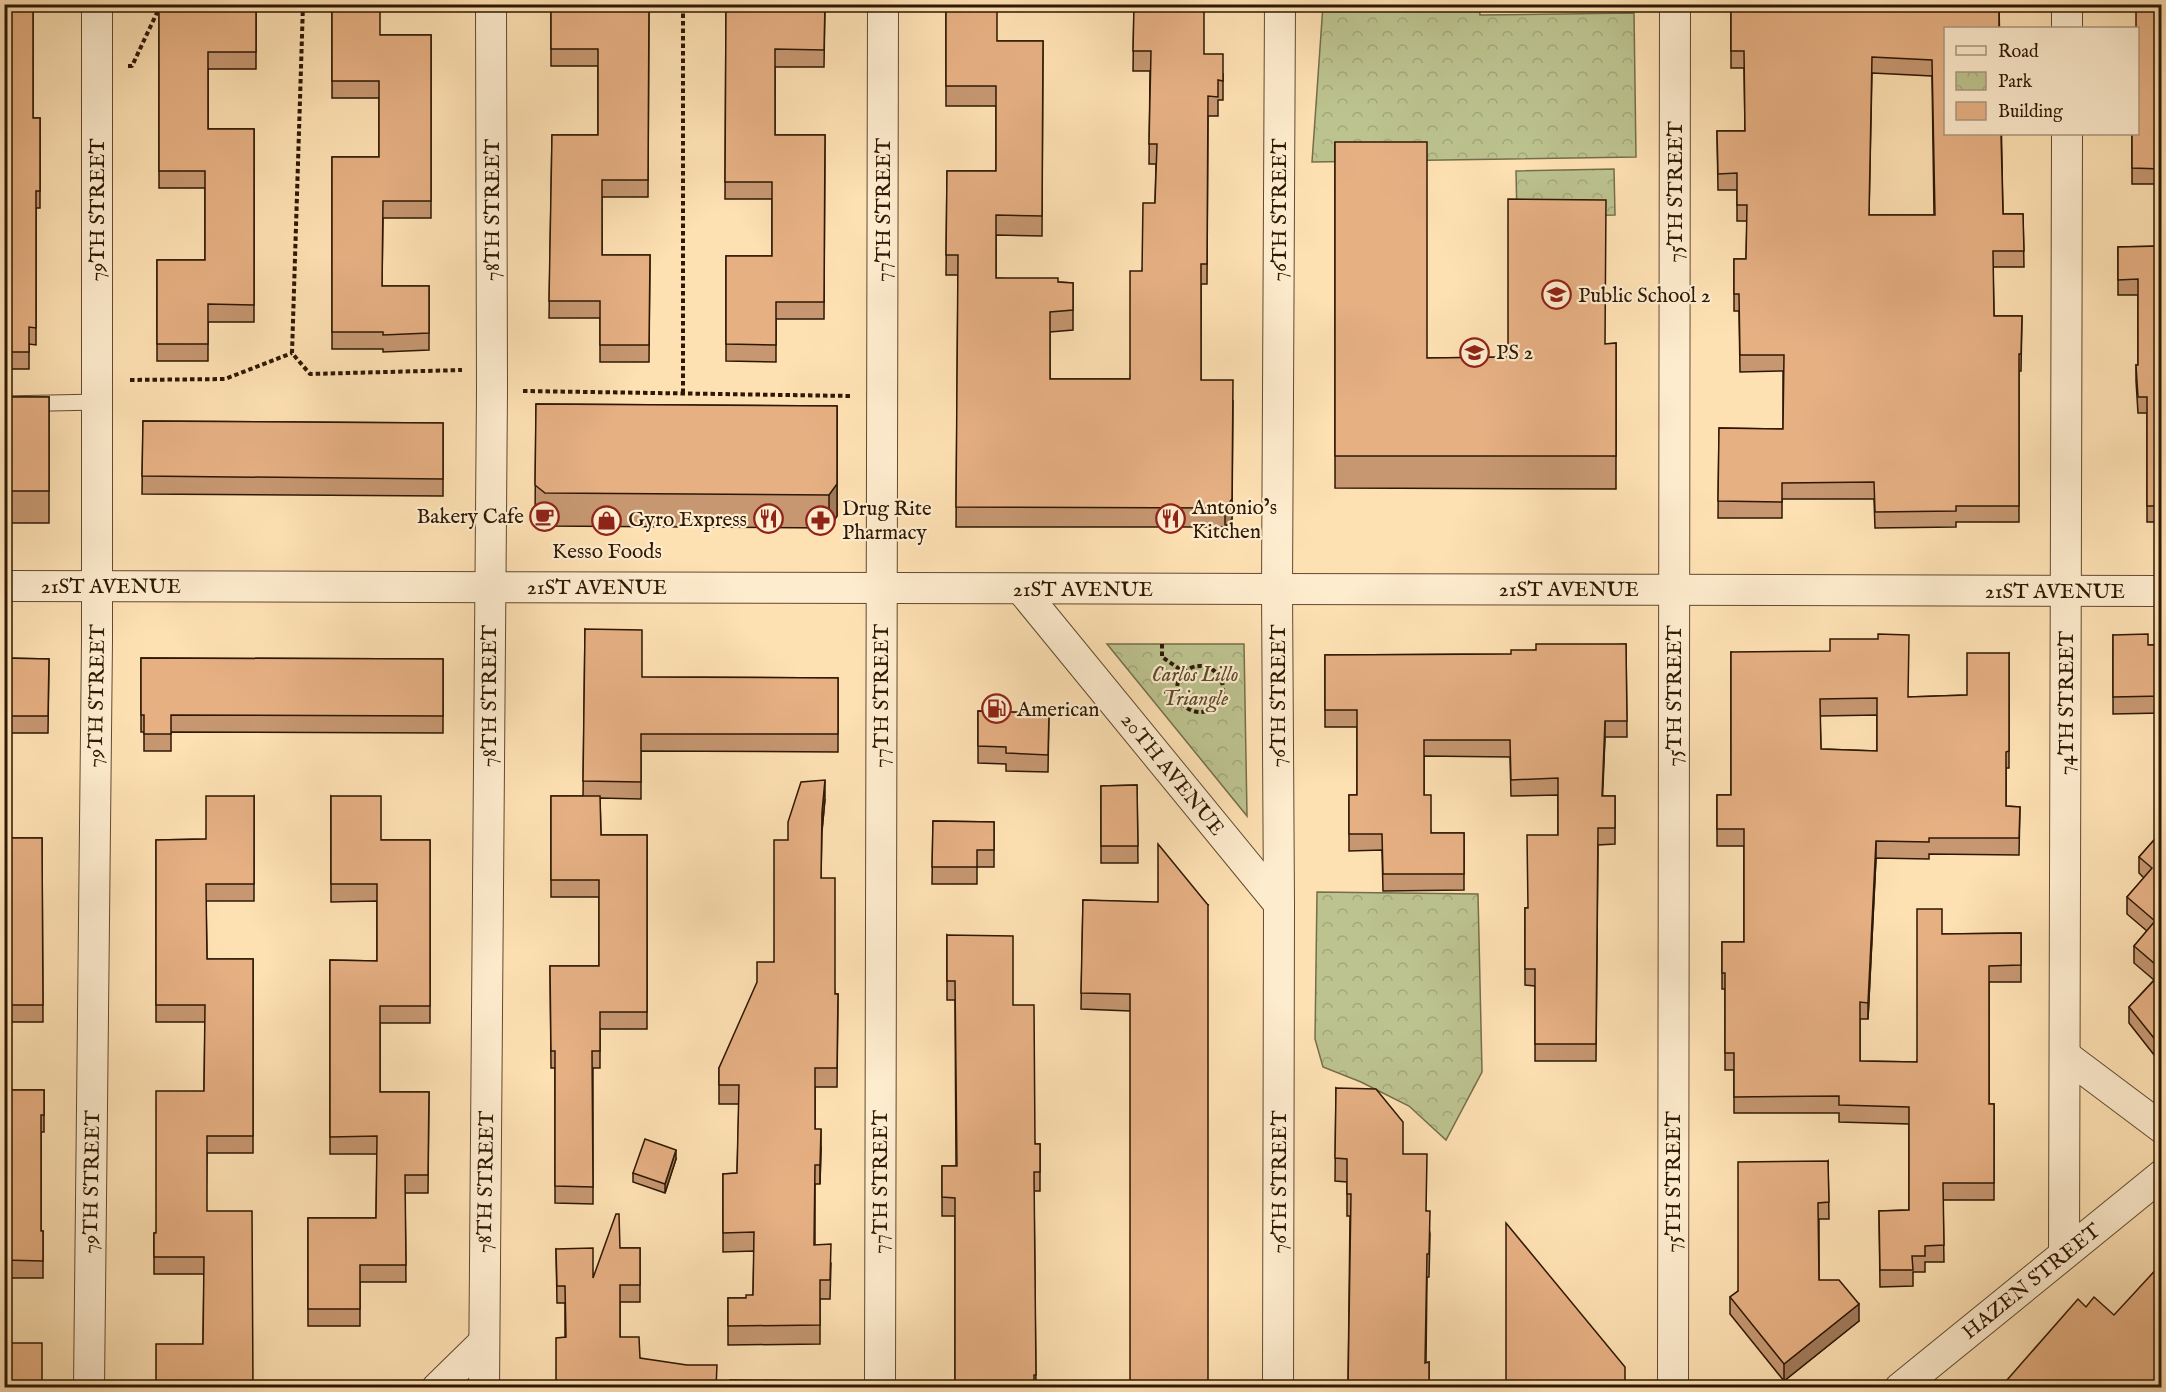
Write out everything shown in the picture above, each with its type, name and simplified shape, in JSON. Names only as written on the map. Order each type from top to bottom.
[{"type":"street","name":"79TH STREET","points":[[89,1388],[98,586],[97,4]]},
{"type":"street","name":"78TH STREET","points":[[484,1388],[492,380],[491,4]]},
{"type":"street","name":"77TH STREET","points":[[880,1388],[883,4]]},
{"type":"street","name":"76TH STREET","points":[[1278,1388],[1279,904],[1276,589],[1280,4]]},
{"type":"street","name":"75TH STREET","points":[[1675,4],[1674,589],[1678,1380]]},
{"type":"street","points":[[2067,4],[2067,27]]},
{"type":"street","name":"74TH STREET","points":[[2064,1254],[2067,135]]},
{"type":"street","name":"21ST AVENUE","points":[[4,586],[2162,591]]},
{"type":"street","name":"20TH AVENUE","points":[[1021,589],[1279,904]]},
{"type":"street","points":[[2066,1056],[2162,1128]]},
{"type":"street","name":"HAZEN STREET","points":[[1900,1388],[2162,1175]]},
{"type":"street","points":[[437,1388],[484,1342]]},
{"type":"lane","points":[[4,404],[98,402]]},
{"type":"path","points":[[97,66],[132,66],[161,4]]},
{"type":"path","points":[[303,4],[292,353],[310,374],[492,380],[683,393],[882,396]]},
{"type":"path","points":[[683,4],[683,393]]},
{"type":"path","points":[[129,380],[225,379],[292,353]]},
{"type":"path","points":[[1162,644],[1162,657],[1184,672]]},
{"type":"path","points":[[1199,666],[1215,670],[1220,676],[1223,692],[1216,706],[1201,712],[1187,708],[1182,703],[1177,689],[1184,672],[1199,666]]},
{"type":"green space","points":[[1323,5],[1479,5],[1480,15],[1634,13],[1636,157],[1312,162]]},
{"type":"green space","points":[[1614,169],[1615,215],[1517,217],[1516,171]]},
{"type":"green space","name":"Carlos Lillo Triangle","points":[[1107,644],[1244,644],[1247,816]]},
{"type":"green space","points":[[1317,892],[1478,894],[1482,1072],[1446,1140],[1409,1106],[1361,1082],[1323,1067],[1315,1039]]},
{"type":"building","points":[[4,4],[33,4],[33,118],[40,118],[40,191],[36,191],[36,328],[29,327],[29,352],[4,352]]},
{"type":"building","points":[[204,4],[256,4],[256,52],[208,52],[208,129],[254,129],[254,305],[208,304],[208,344],[157,344],[157,260],[205,260],[205,171],[159,171],[159,8],[204,8]]},
{"type":"building","points":[[332,4],[380,4],[380,35],[431,35],[431,201],[383,201],[382,286],[429,286],[429,333],[383,335],[383,332],[332,332],[332,157],[379,157],[379,81],[332,81]]},
{"type":"building","points":[[551,4],[649,4],[648,180],[602,180],[602,255],[650,255],[649,345],[600,345],[600,301],[549,301],[552,135],[598,135],[598,49],[551,49]]},
{"type":"building","points":[[726,4],[825,4],[824,50],[775,49],[775,135],[825,135],[824,302],[776,302],[776,345],[726,344],[726,256],[772,256],[772,182],[725,182]]},
{"type":"building","points":[[946,4],[997,4],[997,41],[1043,41],[1042,216],[996,215],[996,278],[1058,278],[1058,282],[1073,283],[1073,310],[1050,312],[1050,379],[1130,379],[1130,271],[1142,271],[1143,203],[1155,203],[1157,144],[1149,144],[1151,51],[1133,51],[1134,4],[1204,4],[1204,54],[1223,54],[1223,81],[1218,80],[1218,97],[1208,96],[1207,264],[1201,264],[1201,380],[1233,380],[1232,499],[1225,508],[956,507],[958,255],[946,255],[947,171],[996,171],[996,86],[946,86]]},
{"type":"building","points":[[1731,4],[1999,4],[1999,27],[1944,27],[1944,135],[2001,135],[2003,214],[2023,214],[2024,251],[1993,251],[1994,316],[2022,316],[2021,354],[2019,354],[2019,506],[1956,506],[1956,511],[1875,512],[1874,482],[1782,483],[1782,502],[1718,501],[1719,428],[1783,429],[1784,355],[1740,355],[1739,294],[1734,294],[1734,259],[1746,259],[1747,205],[1737,205],[1737,173],[1718,174],[1717,131],[1745,131],[1744,51],[1731,51]],"holes":[[[1872,57],[1932,60],[1935,215],[1869,215]]]},
{"type":"building","points":[[2136,4],[2162,4],[2162,169],[2132,168],[2132,135],[2139,135],[2139,27],[2136,27]]},
{"type":"building","name":"Public School 2","points":[[1335,142],[1427,142],[1427,358],[1508,357],[1508,199],[1606,200],[1605,344],[1616,343],[1616,456],[1335,456]]},
{"type":"building","points":[[2162,246],[2162,506],[2147,506],[2147,397],[2138,397],[2136,365],[2138,365],[2138,279],[2118,280],[2118,247]]},
{"type":"building","points":[[4,397],[49,397],[49,491],[4,491]]},
{"type":"building","points":[[536,404],[837,406],[837,484],[829,495],[545,493],[535,485]]},
{"type":"building","points":[[143,421],[443,423],[443,479],[142,476]]},
{"type":"building","points":[[585,629],[642,630],[642,677],[838,678],[838,734],[641,734],[641,782],[583,781]]},
{"type":"building","points":[[1878,634],[1909,635],[1908,697],[1967,695],[1967,653],[2009,653],[2009,751],[2006,752],[2006,806],[2020,807],[2019,838],[1929,838],[1929,842],[1876,841],[1868,1003],[1860,1002],[1860,1061],[1917,1062],[1917,909],[1942,909],[1942,934],[2021,933],[2021,965],[1989,966],[1989,1104],[1994,1104],[1994,1183],[1943,1183],[1944,1245],[1925,1246],[1925,1256],[1912,1256],[1913,1270],[1880,1270],[1879,1211],[1909,1210],[1909,1107],[1839,1105],[1839,1096],[1734,1097],[1734,1053],[1725,1053],[1725,973],[1722,973],[1722,942],[1744,942],[1744,829],[1717,829],[1717,795],[1731,795],[1731,652],[1830,651],[1830,639],[1878,639]],"holes":[[[1877,698],[1877,751],[1821,749],[1820,699]]]},
{"type":"building","points":[[2148,634],[2148,645],[2162,645],[2162,696],[2113,697],[2113,635]]},
{"type":"building","points":[[1536,644],[1626,644],[1627,721],[1605,721],[1602,796],[1615,796],[1615,828],[1598,828],[1596,1044],[1535,1044],[1535,969],[1525,969],[1525,908],[1528,908],[1527,835],[1558,835],[1558,778],[1511,780],[1510,740],[1424,740],[1424,795],[1431,795],[1431,833],[1464,833],[1464,874],[1383,874],[1382,834],[1349,834],[1349,795],[1357,795],[1357,710],[1325,710],[1325,655],[1511,654],[1511,650],[1536,650]]},
{"type":"building","points":[[4,658],[49,659],[48,716],[4,716]]},
{"type":"building","points":[[141,658],[443,659],[443,716],[171,715],[171,734],[144,734],[144,715],[141,715]]},
{"type":"building","points":[[978,711],[1049,713],[1048,755],[1006,753],[1006,747],[978,746]]},
{"type":"building","points":[[825,780],[821,878],[835,878],[837,1068],[815,1068],[815,1129],[821,1129],[820,1165],[815,1165],[814,1245],[831,1244],[830,1280],[820,1280],[820,1325],[728,1326],[728,1298],[746,1298],[746,1295],[753,1295],[754,1232],[723,1233],[723,1174],[737,1173],[739,1085],[719,1085],[719,1068],[757,982],[757,962],[774,962],[774,840],[788,840],[788,822],[801,782]]},
{"type":"building","points":[[1137,785],[1138,846],[1101,846],[1101,786]]},
{"type":"building","points":[[206,796],[254,796],[254,884],[206,884],[207,959],[253,959],[253,1136],[207,1136],[207,1211],[252,1211],[253,1388],[156,1388],[156,1344],[203,1344],[204,1257],[154,1257],[154,1233],[156,1233],[156,1091],[204,1091],[205,1005],[156,1005],[156,840],[206,839]]},
{"type":"building","points":[[331,796],[381,796],[381,840],[430,840],[430,1006],[380,1006],[380,1092],[429,1092],[428,1175],[405,1175],[406,1265],[360,1265],[360,1309],[308,1309],[308,1218],[376,1218],[377,1136],[330,1137],[330,960],[377,961],[377,884],[331,884]]},
{"type":"building","points":[[551,796],[600,796],[601,835],[647,835],[647,1012],[600,1012],[600,1051],[592,1051],[593,1187],[555,1186],[555,1051],[551,1051],[550,966],[599,966],[599,880],[551,880]]},
{"type":"building","points":[[933,821],[994,822],[994,850],[977,850],[977,867],[932,867]]},
{"type":"building","points":[[2162,831],[2162,970],[2134,946],[2155,921],[2127,897],[2152,868],[2139,857]]},
{"type":"building","points":[[4,838],[42,838],[43,1005],[4,1005]]},
{"type":"building","points":[[1158,844],[1208,905],[1208,1388],[1130,1388],[1130,994],[1081,993],[1083,900],[1158,902]]},
{"type":"building","points":[[947,935],[1013,936],[1013,1005],[1034,1005],[1035,1144],[1040,1144],[1040,1172],[1034,1172],[1036,1375],[1034,1375],[1034,1388],[955,1388],[955,1198],[942,1197],[942,1166],[957,1166],[955,981],[947,981]]},
{"type":"building","points":[[2162,972],[2162,1048],[2129,1007]]},
{"type":"building","points":[[1336,1088],[1376,1089],[1403,1122],[1403,1154],[1427,1154],[1426,1211],[1430,1211],[1425,1363],[1429,1362],[1429,1388],[1348,1388],[1351,1194],[1347,1194],[1347,1159],[1335,1158]]},
{"type":"building","points":[[4,1090],[44,1090],[44,1115],[41,1115],[43,1261],[4,1260]]},
{"type":"building","points":[[645,1139],[676,1150],[665,1184],[633,1173]]},
{"type":"building","points":[[1828,1161],[1829,1202],[1818,1203],[1819,1280],[1839,1280],[1859,1304],[1784,1364],[1730,1297],[1738,1291],[1738,1162]]},
{"type":"building","points":[[616,1214],[619,1214],[620,1248],[640,1248],[640,1285],[620,1285],[620,1337],[639,1337],[640,1358],[687,1365],[717,1365],[716,1388],[556,1388],[556,1338],[566,1337],[565,1286],[557,1286],[556,1249],[593,1248],[593,1278]]},
{"type":"building","points":[[1506,1223],[1625,1367],[1625,1388],[1506,1388]]},
{"type":"building","points":[[2162,1263],[2162,1376],[2151,1388],[2000,1388],[2078,1299],[2086,1307],[2094,1297],[2114,1315]]},
{"type":"building","points":[[4,1343],[42,1343],[42,1388],[4,1388]]},
{"type":"building","points":[[730,1380],[816,1381],[816,1388],[730,1388]]},
{"type":"place","name":"Public School 2","points":[[1557,295]]},
{"type":"place","name":"PS 2","points":[[1475,352]]},
{"type":"place","name":"Bakery Cafe","points":[[545,516]]},
{"type":"place","name":"Gyro Express","points":[[768,519]]},
{"type":"place","name":"Antonio’s Kitchen","points":[[1171,519]]},
{"type":"place","name":"Kesso Foods","points":[[607,520]]},
{"type":"place","name":"Drug Rite Pharmacy","points":[[821,520]]},
{"type":"place","name":"American","points":[[996,709]]}]
